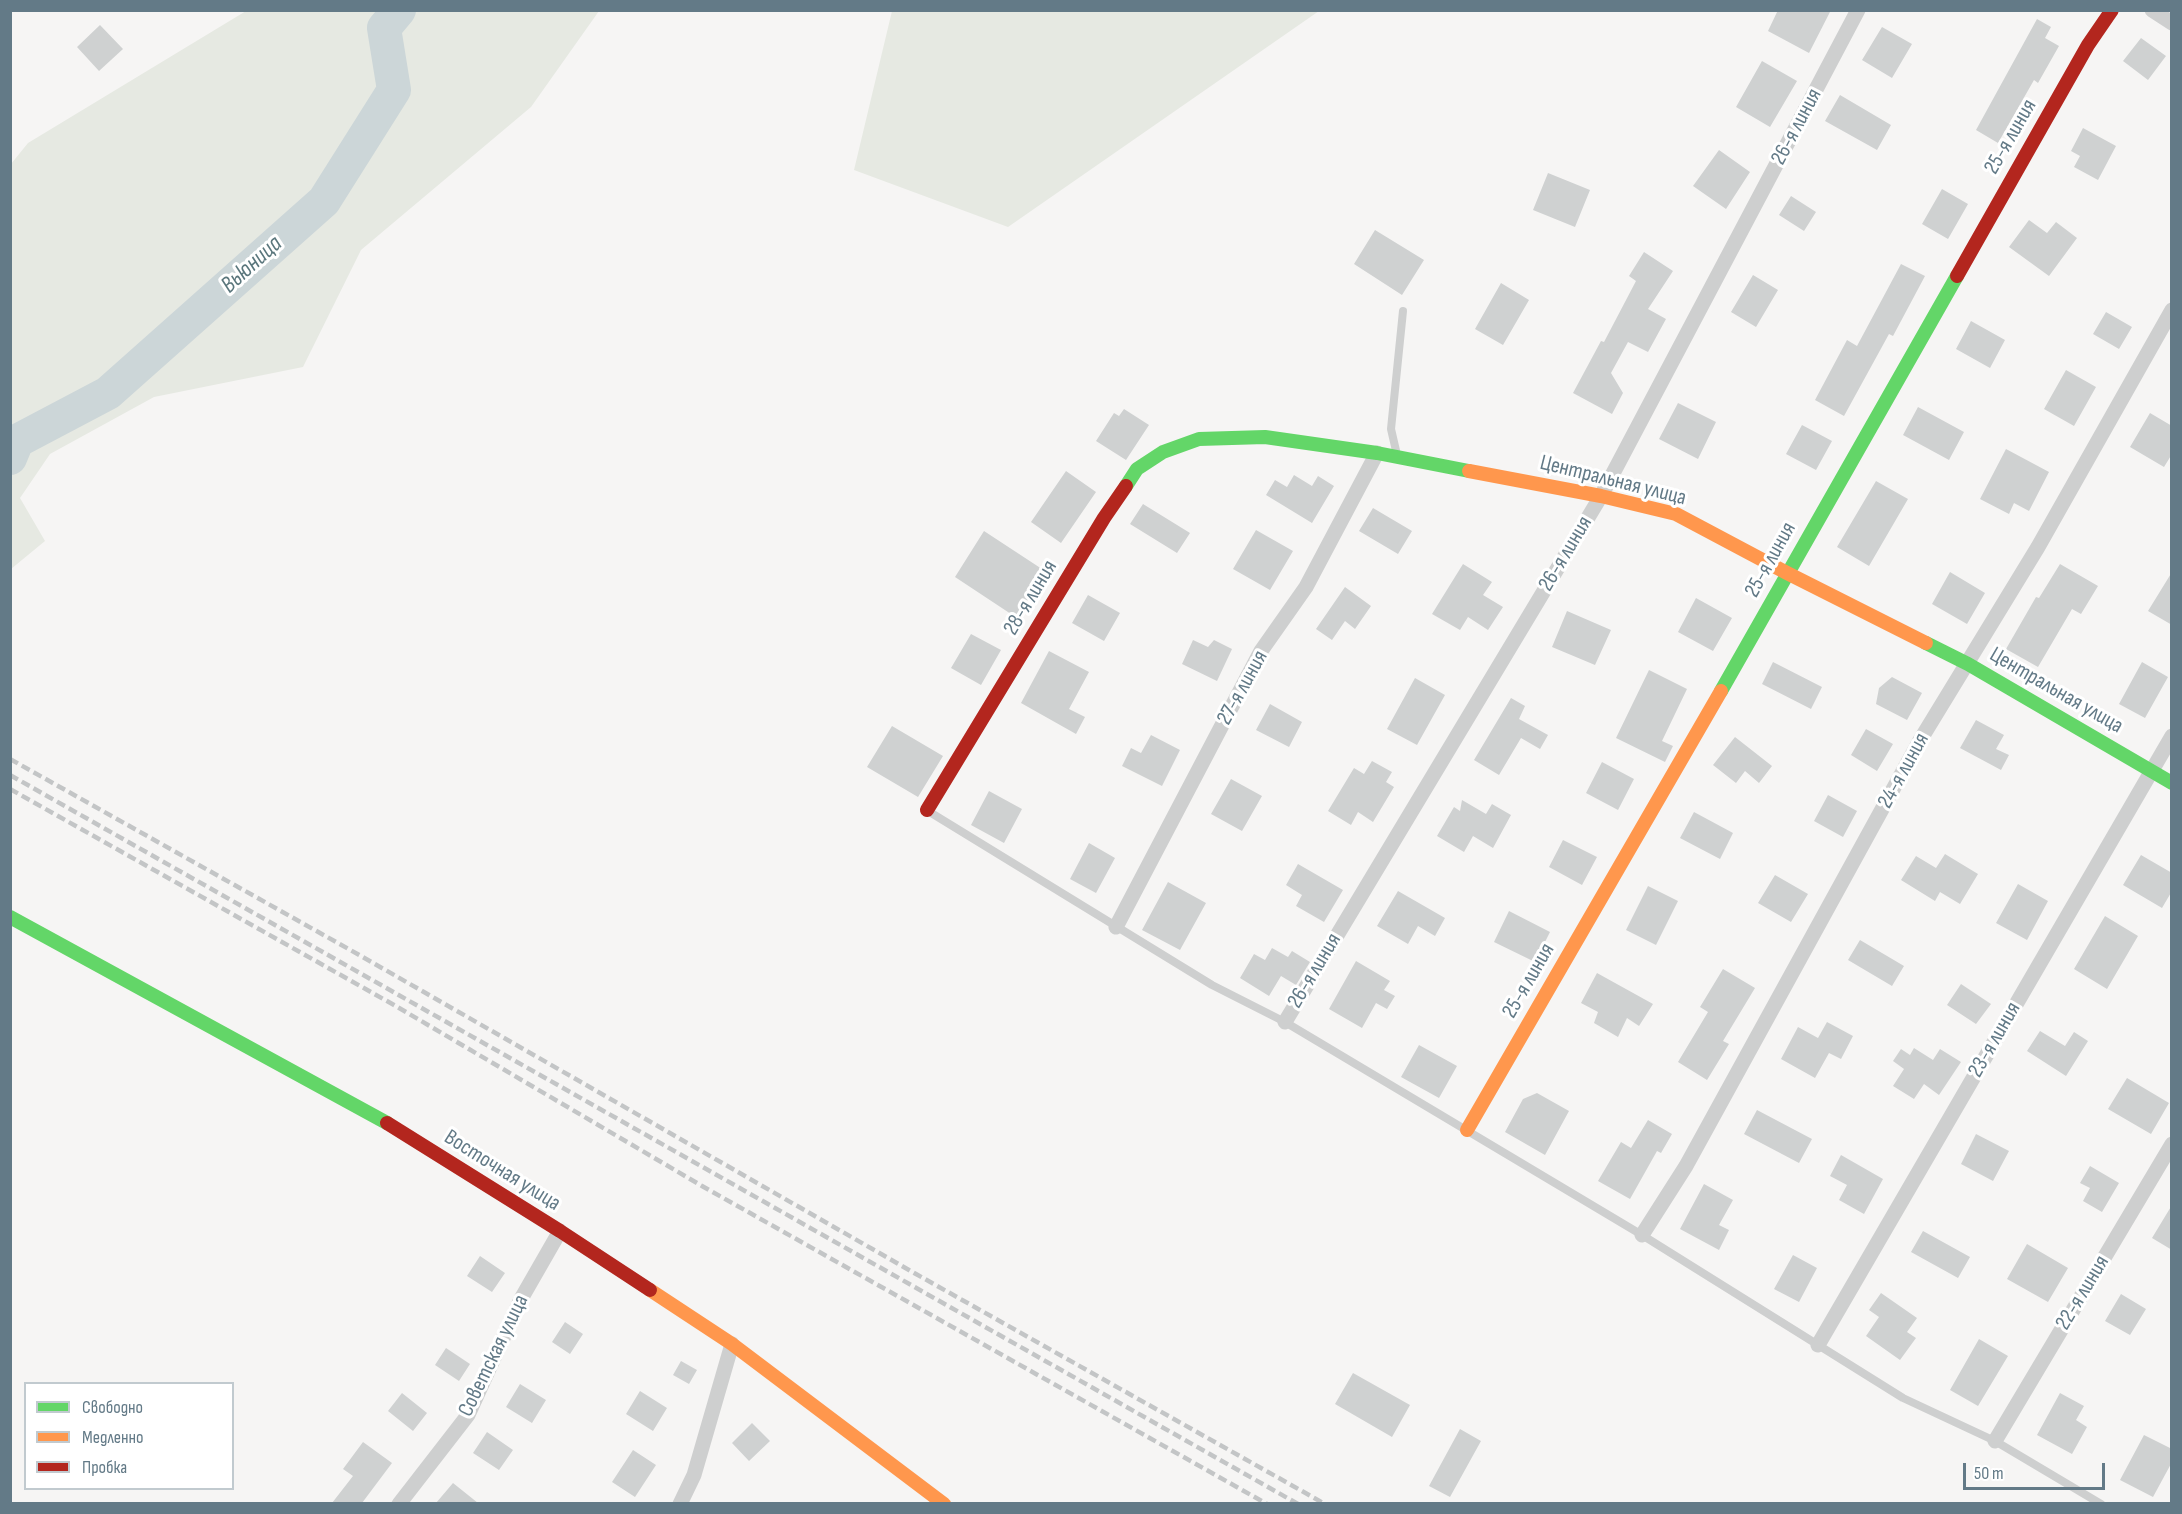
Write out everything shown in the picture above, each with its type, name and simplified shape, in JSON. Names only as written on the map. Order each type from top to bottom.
[{"type":"street","name":"26-я линия","points":[[1285,1022],[1601,496],[1858,10]]},
{"type":"street","name":"25-я линия","points":[[1467,1130],[1722,689],[2088,45],[2112,10]]},
{"type":"street","points":[[2152,10],[2172,23]]},
{"type":"street","name":"24-я линия","points":[[1642,1235],[1686,1166],[1919,742],[2038,547],[2172,310]]},
{"type":"street","name":"Центральная улица","points":[[1199,439],[1265,437],[1377,453],[1601,496],[1676,514],[1968,664],[2172,783]]},
{"type":"street","name":"28-я линия","points":[[927,810],[1104,518],[1137,469],[1163,452],[1199,439]]},
{"type":"street","name":"27-я линия","points":[[1116,927],[1261,651],[1306,587],[1377,453]]},
{"type":"street","name":"23-я линия","points":[[1818,1345],[2172,736]]},
{"type":"street","name":"Восточная улица","points":[[10,917],[396,1129],[560,1231],[732,1344],[944,1503]]},
{"type":"street","name":"22-я линия","points":[[1995,1441],[2172,1144]]},
{"type":"street","name":"Советская улица","points":[[399,1503],[468,1415],[521,1299],[560,1231]]},
{"type":"street","points":[[680,1503],[694,1475],[732,1344]]},
{"type":"lane","points":[[1397,457],[1391,429],[1403,311]]},
{"type":"lane","points":[[927,810],[1212,985],[1285,1022],[1642,1235],[1903,1398],[1995,1441],[2101,1503]]},
{"type":"shaded area","points":[[892,10],[1319,11],[1008,227],[854,170]]},
{"type":"shaded area","points":[[246,11],[599,11],[531,107],[361,250],[303,367],[154,397],[50,454],[20,498],[45,541],[11,569],[11,164],[28,143]]},
{"type":"building","points":[[1778,10],[1831,10],[1809,53],[1768,31]]},
{"type":"building","points":[[2037,19],[2051,27],[2045,38],[2059,46],[2038,83],[2034,80],[1998,143],[1976,130]]},
{"type":"building","points":[[100,25],[123,49],[99,71],[77,47]]},
{"type":"building","points":[[1882,27],[1912,44],[1892,78],[1862,60]]},
{"type":"building","points":[[2141,38],[2166,56],[2148,80],[2123,61]]},
{"type":"building","points":[[1762,61],[1797,81],[1770,127],[1736,107]]},
{"type":"building","points":[[1840,95],[1891,125],[1877,150],[1825,121]]},
{"type":"building","points":[[2083,128],[2116,146],[2098,180],[2074,167],[2080,156],[2071,151]]},
{"type":"building","points":[[1719,150],[1750,172],[1726,209],[1693,186]]},
{"type":"building","points":[[1548,173],[1590,190],[1575,227],[1533,210]]},
{"type":"building","points":[[1942,189],[1968,204],[1948,239],[1922,224]]},
{"type":"building","points":[[1791,196],[1816,212],[1804,231],[1779,215]]},
{"type":"building","points":[[2029,220],[2047,233],[2056,222],[2077,238],[2049,276],[2009,247]]},
{"type":"building","points":[[1375,230],[1424,260],[1402,295],[1354,264]]},
{"type":"building","points":[[1644,252],[1673,271],[1648,309],[1666,319],[1648,352],[1628,342],[1611,373],[1623,393],[1612,414],[1573,393],[1601,341],[1604,342],[1636,281],[1629,276]]},
{"type":"building","points":[[1901,264],[1925,276],[1893,336],[1889,334],[1844,416],[1815,400],[1847,340],[1857,346]]},
{"type":"building","points":[[1753,275],[1778,290],[1756,327],[1731,312]]},
{"type":"building","points":[[1501,283],[1529,300],[1503,345],[1475,329]]},
{"type":"building","points":[[2106,312],[2132,327],[2119,349],[2093,334]]},
{"type":"building","points":[[1971,321],[2005,340],[1990,368],[1956,349]]},
{"type":"building","points":[[2066,370],[2096,387],[2074,426],[2044,409]]},
{"type":"building","points":[[1678,403],[1716,422],[1698,459],[1659,439]]},
{"type":"building","points":[[1918,407],[1964,432],[1949,460],[1903,435]]},
{"type":"building","points":[[1124,409],[1149,425],[1126,460],[1096,441],[1114,413],[1119,416]]},
{"type":"building","points":[[2150,413],[2172,426],[2172,454],[2164,467],[2130,447]]},
{"type":"building","points":[[1802,425],[1832,441],[1816,470],[1786,454]]},
{"type":"building","points":[[2006,449],[2049,472],[2029,511],[2014,503],[2009,514],[1980,499]]},
{"type":"building","points":[[1066,471],[1096,492],[1061,543],[1031,522]]},
{"type":"building","points":[[1294,475],[1312,486],[1318,476],[1334,486],[1312,523],[1266,495],[1275,480],[1287,487]]},
{"type":"building","points":[[1876,481],[1908,499],[1869,566],[1837,547]]},
{"type":"building","points":[[1143,504],[1190,533],[1177,553],[1130,524]]},
{"type":"building","points":[[1373,508],[1412,531],[1398,554],[1359,531]]},
{"type":"building","points":[[1256,530],[1293,551],[1270,590],[1233,569]]},
{"type":"building","points":[[984,531],[1045,571],[1017,618],[955,577]]},
{"type":"building","points":[[1463,564],[1492,582],[1483,595],[1503,607],[1488,630],[1468,617],[1460,630],[1432,614]]},
{"type":"building","points":[[2060,564],[2098,586],[2081,614],[2072,609],[2038,667],[2006,649],[2036,597],[2039,598]]},
{"type":"building","points":[[1950,572],[1985,593],[1967,624],[1932,604]]},
{"type":"building","points":[[2172,572],[2172,625],[2148,611]]},
{"type":"building","points":[[1345,587],[1371,606],[1355,629],[1345,621],[1332,640],[1316,629]]},
{"type":"building","points":[[1088,595],[1120,613],[1104,641],[1072,623]]},
{"type":"building","points":[[1696,598],[1732,618],[1713,651],[1678,632]]},
{"type":"building","points":[[1567,611],[1611,630],[1595,665],[1552,647]]},
{"type":"building","points":[[971,634],[1001,650],[981,685],[951,668]]},
{"type":"building","points":[[1193,640],[1208,647],[1214,640],[1232,649],[1217,681],[1182,664]]},
{"type":"building","points":[[1049,651],[1089,672],[1069,709],[1085,717],[1076,734],[1021,703]]},
{"type":"building","points":[[1773,662],[1822,687],[1811,709],[1762,684]]},
{"type":"building","points":[[2142,662],[2168,677],[2145,718],[2119,704]]},
{"type":"building","points":[[1649,670],[1687,689],[1662,741],[1673,746],[1665,762],[1616,738]]},
{"type":"building","points":[[1892,677],[1922,693],[1907,720],[1876,704],[1879,688]]},
{"type":"building","points":[[1415,678],[1445,695],[1417,745],[1387,729]]},
{"type":"building","points":[[1511,698],[1525,706],[1519,719],[1548,735],[1540,749],[1521,738],[1499,775],[1474,760]]},
{"type":"building","points":[[1270,704],[1302,722],[1289,747],[1256,730]]},
{"type":"building","points":[[1976,720],[2004,735],[1996,749],[2009,755],[2001,770],[1960,748]]},
{"type":"building","points":[[892,726],[943,756],[918,797],[867,767]]},
{"type":"building","points":[[1866,729],[1893,744],[1877,771],[1851,755]]},
{"type":"building","points":[[1151,735],[1180,750],[1162,786],[1122,766],[1131,748],[1141,753]]},
{"type":"building","points":[[1735,737],[1772,766],[1759,783],[1745,771],[1736,783],[1713,765]]},
{"type":"building","points":[[1372,761],[1392,772],[1386,782],[1394,787],[1373,822],[1358,812],[1351,825],[1328,811],[1354,768],[1364,774]]},
{"type":"building","points":[[1602,762],[1634,779],[1618,810],[1586,793]]},
{"type":"building","points":[[1231,779],[1262,796],[1242,831],[1211,814]]},
{"type":"building","points":[[989,791],[1022,809],[1004,843],[971,825]]},
{"type":"building","points":[[1828,795],[1857,811],[1843,837],[1814,821]]},
{"type":"building","points":[[1462,800],[1486,814],[1492,804],[1511,815],[1493,848],[1473,836],[1464,852],[1437,836],[1454,807],[1460,811]]},
{"type":"building","points":[[1694,812],[1733,833],[1720,859],[1680,838]]},
{"type":"building","points":[[1563,840],[1597,857],[1582,885],[1549,867]]},
{"type":"building","points":[[1089,843],[1115,858],[1096,893],[1070,879]]},
{"type":"building","points":[[1945,854],[1978,874],[1960,904],[1940,892],[1935,901],[1901,880],[1916,856],[1936,868]]},
{"type":"building","points":[[2141,855],[2172,873],[2172,891],[2162,908],[2123,885]]},
{"type":"building","points":[[1298,864],[1343,890],[1324,922],[1296,906],[1302,895],[1286,885]]},
{"type":"building","points":[[1775,875],[1808,894],[1791,922],[1758,903]]},
{"type":"building","points":[[1168,882],[1206,903],[1180,950],[1142,930]]},
{"type":"building","points":[[2018,884],[2048,901],[2027,940],[1996,923]]},
{"type":"building","points":[[1648,886],[1678,901],[1656,945],[1626,930]]},
{"type":"building","points":[[1398,891],[1445,918],[1435,936],[1418,926],[1408,944],[1377,926]]},
{"type":"building","points":[[1509,911],[1550,932],[1535,962],[1494,942]]},
{"type":"building","points":[[2105,916],[2138,936],[2107,989],[2074,969]]},
{"type":"building","points":[[1860,940],[1904,966],[1892,986],[1848,960]]},
{"type":"building","points":[[1272,948],[1288,957],[1292,951],[1310,962],[1296,985],[1281,976],[1269,996],[1240,978],[1254,954],[1265,960]]},
{"type":"building","points":[[1356,961],[1390,981],[1384,990],[1395,996],[1387,1009],[1376,1003],[1362,1028],[1329,1009]]},
{"type":"building","points":[[1723,969],[1755,988],[1723,1041],[1729,1044],[1707,1080],[1678,1062],[1708,1012],[1700,1007]]},
{"type":"building","points":[[1597,973],[1653,1004],[1639,1026],[1627,1018],[1618,1037],[1594,1023],[1598,1012],[1581,1003]]},
{"type":"building","points":[[1961,984],[1991,1004],[1976,1024],[1947,1005]]},
{"type":"building","points":[[1827,1022],[1853,1036],[1841,1059],[1829,1053],[1815,1078],[1781,1059],[1798,1027],[1818,1038]]},
{"type":"building","points":[[2040,1031],[2065,1046],[2074,1032],[2088,1041],[2066,1076],[2027,1051]]},
{"type":"building","points":[[1419,1045],[1457,1066],[1439,1098],[1401,1077]]},
{"type":"building","points":[[1914,1048],[1933,1060],[1940,1049],[1961,1062],[1939,1095],[1924,1084],[1914,1099],[1893,1086],[1904,1069],[1893,1061],[1901,1049],[1910,1055]]},
{"type":"building","points":[[2127,1078],[2169,1103],[2151,1134],[2108,1109]]},
{"type":"building","points":[[1537,1093],[1569,1111],[1545,1155],[1505,1132],[1523,1099]]},
{"type":"building","points":[[1757,1110],[1812,1139],[1799,1163],[1744,1134]]},
{"type":"building","points":[[1648,1120],[1672,1134],[1661,1153],[1657,1151],[1630,1199],[1598,1181],[1621,1142],[1631,1148]]},
{"type":"building","points":[[1976,1134],[2009,1151],[1993,1181],[1961,1164]]},
{"type":"building","points":[[1841,1155],[1883,1179],[1864,1214],[1839,1200],[1847,1185],[1830,1176]]},
{"type":"building","points":[[2090,1166],[2119,1183],[2102,1212],[2083,1201],[2090,1188],[2080,1183]]},
{"type":"building","points":[[1704,1184],[1733,1200],[1719,1225],[1729,1230],[1719,1250],[1680,1229]]},
{"type":"building","points":[[2172,1205],[2172,1250],[2152,1238]]},
{"type":"building","points":[[1923,1231],[1970,1257],[1958,1278],[1911,1252]]},
{"type":"building","points":[[2027,1244],[2068,1268],[2048,1302],[2007,1279]]},
{"type":"building","points":[[1793,1255],[1817,1268],[1799,1302],[1774,1289]]},
{"type":"building","points":[[480,1256],[505,1273],[492,1292],[467,1276]]},
{"type":"building","points":[[1881,1293],[1917,1318],[1907,1332],[1916,1338],[1900,1360],[1866,1336],[1879,1317],[1869,1310]]},
{"type":"building","points":[[2121,1294],[2146,1309],[2130,1335],[2105,1321]]},
{"type":"building","points":[[565,1322],[583,1334],[570,1354],[552,1342]]},
{"type":"building","points":[[1979,1339],[2008,1356],[1978,1406],[1950,1390]]},
{"type":"building","points":[[446,1348],[470,1364],[459,1381],[435,1365]]},
{"type":"building","points":[[681,1361],[697,1370],[689,1384],[673,1375]]},
{"type":"building","points":[[1353,1373],[1410,1405],[1392,1437],[1335,1404]]},
{"type":"building","points":[[520,1384],[546,1400],[532,1423],[506,1407]]},
{"type":"building","points":[[640,1391],[667,1408],[653,1431],[626,1414]]},
{"type":"building","points":[[402,1393],[427,1413],[413,1431],[388,1411]]},
{"type":"building","points":[[2060,1393],[2084,1406],[2076,1420],[2087,1427],[2072,1454],[2037,1435]]},
{"type":"building","points":[[752,1423],[770,1441],[749,1461],[732,1443]]},
{"type":"building","points":[[1460,1429],[1481,1441],[1450,1497],[1429,1486]]},
{"type":"building","points":[[487,1432],[513,1450],[499,1470],[473,1453]]},
{"type":"building","points":[[2144,1435],[2172,1449],[2172,1462],[2153,1497],[2120,1480]]},
{"type":"building","points":[[363,1442],[392,1463],[362,1503],[332,1503],[353,1476],[343,1469]]},
{"type":"building","points":[[633,1450],[656,1465],[635,1497],[612,1482]]},
{"type":"building","points":[[453,1483],[478,1503],[436,1503]]},
{"type":"waterway","name":"Вьюница","points":[[10,458],[17,441],[108,393],[324,201],[394,90],[384,28],[399,10]]},
{"type":"railway","points":[[10,759],[1325,1504]]},
{"type":"railway","points":[[10,775],[1298,1504]]},
{"type":"railway","points":[[10,789],[394,1005],[702,1186],[1267,1504]]},
{"type":"traffic: fast","points":[[1721,691],[1957,276]]},
{"type":"traffic: fast","points":[[1126,486],[1137,469],[1163,452],[1199,439],[1265,437],[1377,453],[1469,471]]},
{"type":"traffic: fast","points":[[1926,643],[1968,664],[2172,783]]},
{"type":"traffic: fast","points":[[10,917],[387,1123]]},
{"type":"traffic: slow","points":[[1469,471],[1601,496],[1676,514],[1926,643]]},
{"type":"traffic: slow","points":[[1467,1130],[1721,691]]},
{"type":"traffic: slow","points":[[650,1290],[732,1344],[944,1504]]},
{"type":"traffic: jam","points":[[1957,276],[2088,45],[2112,10]]},
{"type":"traffic: jam","points":[[927,810],[1104,518],[1126,486]]},
{"type":"traffic: jam","points":[[387,1123],[650,1290]]}]
